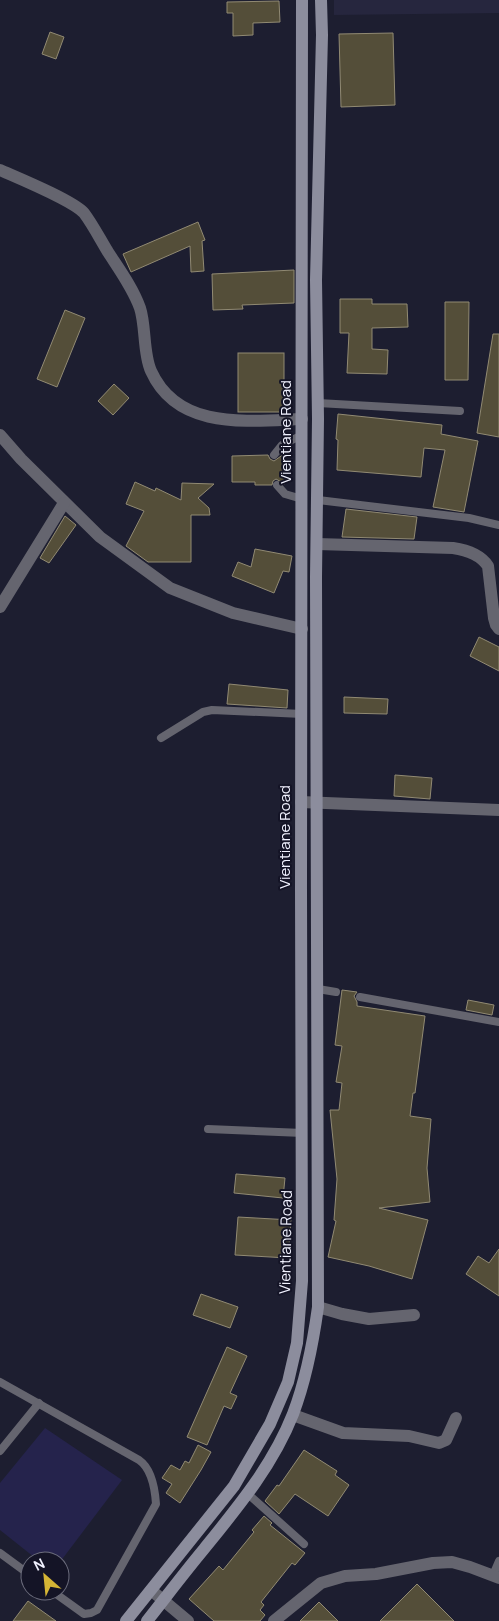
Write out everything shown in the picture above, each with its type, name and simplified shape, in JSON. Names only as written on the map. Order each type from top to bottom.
[{"type":"main road","name":"Vientiane Road","points":[[126,1621],[234,1486],[270,1424],[288,1382],[297,1343],[302,1281],[303,1133],[301,802],[302,0]]},
{"type":"main road","points":[[147,1621],[248,1494],[271,1460],[293,1414],[306,1375],[318,1307],[316,1133],[318,989],[318,403],[316,280],[321,0]]},
{"type":"street","points":[[0,170],[70,203],[83,212],[132,290],[140,308],[150,369],[167,395],[176,403],[193,412],[217,418],[243,421],[302,419]]},
{"type":"street","points":[[0,434],[21,459],[100,537],[170,588],[232,613],[302,629]]},
{"type":"street","points":[[0,608],[64,503]]},
{"type":"street","points":[[317,544],[453,548],[472,553],[483,559],[488,566],[494,618],[499,629]]},
{"type":"street","points":[[301,802],[499,810]]},
{"type":"street","points":[[318,1307],[369,1319],[414,1316]]},
{"type":"street","points":[[293,1414],[343,1433],[409,1436],[439,1443],[446,1440],[456,1418]]},
{"type":"street","points":[[274,1621],[312,1588],[332,1578],[376,1574],[433,1563],[452,1562],[496,1576]]},
{"type":"street","points":[[151,1590],[188,1621]]},
{"type":"lane","points":[[318,403],[460,411]]},
{"type":"lane","points":[[274,455],[282,445],[302,436]]},
{"type":"lane","points":[[277,485],[285,494],[302,499]]},
{"type":"lane","points":[[318,500],[469,518],[499,525]]},
{"type":"lane","points":[[161,738],[203,712],[212,710],[302,714]]},
{"type":"lane","points":[[318,989],[336,992]]},
{"type":"lane","points":[[360,997],[499,1022]]},
{"type":"lane","points":[[208,1129],[303,1133]]},
{"type":"lane","points":[[0,1382],[145,1464],[155,1492],[156,1504],[97,1610],[91,1614],[84,1614],[66,1601]]},
{"type":"lane","points":[[0,1451],[39,1403]]},
{"type":"lane","points":[[248,1494],[304,1544]]},
{"type":"lane","points":[[0,1553],[20,1568]]},
{"type":"lane","points":[[496,1576],[499,1561]]},
{"type":"shaded area","points":[[334,0],[499,0],[499,13],[334,15]]},
{"type":"shaded area","points":[[45,1428],[122,1480],[68,1551],[26,1551],[0,1530],[0,1483]]},
{"type":"building","points":[[279,1],[280,22],[253,23],[253,35],[233,36],[233,13],[227,13],[227,2]]},
{"type":"building","points":[[50,32],[64,37],[56,59],[42,54]]},
{"type":"building","points":[[393,33],[395,105],[341,107],[339,34]]},
{"type":"building","points":[[198,222],[205,240],[202,241],[204,271],[191,272],[190,246],[131,272],[123,254]]},
{"type":"building","points":[[294,270],[294,303],[242,305],[243,309],[213,310],[212,274]]},
{"type":"building","points":[[340,299],[372,299],[372,304],[407,304],[408,327],[372,328],[372,349],[388,350],[387,374],[347,373],[349,333],[340,333]]},
{"type":"building","points":[[445,302],[469,302],[468,380],[445,380]]},
{"type":"building","points":[[65,310],[85,318],[57,387],[37,379]]},
{"type":"building","points":[[493,334],[499,334],[499,437],[477,433]]},
{"type":"building","points":[[238,353],[284,353],[284,412],[238,412]]},
{"type":"building","points":[[114,384],[129,398],[113,415],[98,401]]},
{"type":"building","points":[[338,414],[442,425],[441,434],[478,441],[464,512],[433,507],[445,450],[424,448],[421,477],[337,470],[338,440],[336,439]]},
{"type":"building","points":[[284,454],[285,484],[276,479],[272,485],[255,485],[255,482],[232,482],[232,456],[268,455],[274,461]]},
{"type":"building","points":[[135,482],[155,491],[156,488],[181,500],[182,483],[214,484],[198,498],[209,508],[210,515],[191,515],[191,562],[148,562],[126,546],[144,511],[126,504]]},
{"type":"building","points":[[346,509],[417,517],[414,539],[342,537]]},
{"type":"building","points":[[65,516],[76,525],[49,563],[40,558]]},
{"type":"building","points":[[255,549],[292,556],[289,572],[283,571],[274,593],[232,576],[238,562],[251,567]]},
{"type":"building","points":[[479,637],[499,647],[499,671],[470,656]]},
{"type":"building","points":[[229,684],[288,690],[287,708],[227,704]]},
{"type":"building","points":[[344,697],[388,699],[387,714],[344,713]]},
{"type":"building","points":[[395,775],[432,778],[430,799],[394,796]]},
{"type":"building","points":[[342,990],[357,992],[354,996],[357,1006],[425,1016],[415,1093],[413,1093],[410,1116],[431,1119],[427,1168],[430,1202],[379,1208],[428,1220],[412,1279],[369,1266],[328,1257],[336,1221],[334,1220],[337,1179],[330,1110],[339,1110],[342,1083],[336,1082],[342,1046],[335,1045]]},
{"type":"building","points":[[468,1000],[494,1005],[492,1015],[466,1010]]},
{"type":"building","points":[[236,1174],[285,1178],[283,1198],[234,1193]]},
{"type":"building","points":[[238,1217],[291,1220],[288,1258],[235,1255]]},
{"type":"building","points":[[499,1249],[499,1296],[466,1274],[478,1256],[489,1263]]},
{"type":"building","points":[[201,1294],[238,1307],[230,1328],[193,1315]]},
{"type":"building","points":[[227,1347],[247,1356],[230,1393],[237,1396],[231,1409],[224,1406],[207,1445],[187,1437]]},
{"type":"building","points":[[198,1445],[211,1452],[180,1503],[166,1493],[172,1484],[162,1478],[171,1465],[180,1470],[185,1461],[189,1463]]},
{"type":"building","points":[[304,1450],[337,1471],[335,1475],[349,1485],[328,1516],[295,1494],[279,1514],[265,1501],[277,1485],[279,1486]]},
{"type":"building","points":[[264,1516],[272,1523],[270,1525],[305,1553],[295,1565],[292,1563],[261,1602],[264,1605],[260,1610],[265,1615],[260,1621],[214,1621],[189,1599],[219,1566],[223,1570],[254,1532],[252,1530]]},
{"type":"building","points":[[417,1584],[454,1621],[380,1621]]},
{"type":"building","points":[[28,1601],[56,1621],[13,1621]]},
{"type":"building","points":[[319,1602],[338,1621],[300,1621]]}]
